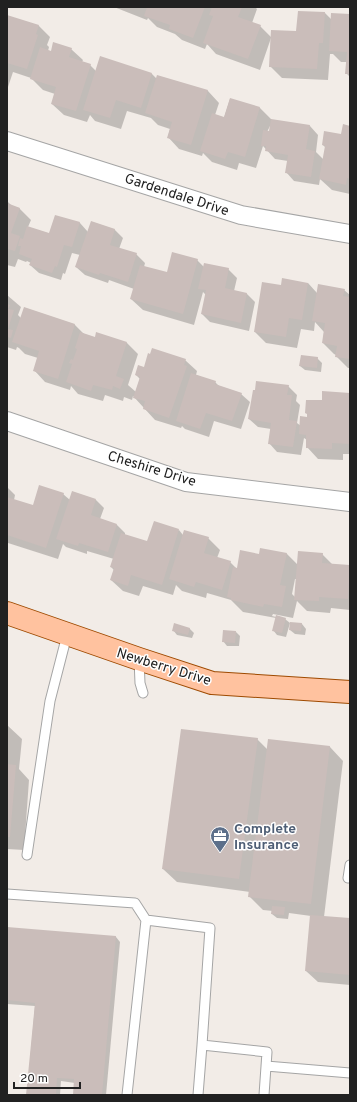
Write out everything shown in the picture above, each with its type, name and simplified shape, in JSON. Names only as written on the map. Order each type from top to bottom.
[{"type":"main road","name":"Newberry Drive","points":[[7,614],[212,683],[350,692]]},
{"type":"street","name":"Gardendale Drive","points":[[7,141],[241,215],[350,234]]},
{"type":"street","name":"Cheshire Drive","points":[[7,421],[186,482],[350,502]]},
{"type":"lane","points":[[27,855],[50,701],[67,635]]},
{"type":"lane","points":[[139,659],[140,683],[143,693]]},
{"type":"lane","points":[[350,865],[348,878],[350,878]]},
{"type":"lane","points":[[7,894],[134,903],[146,920],[127,1095]]},
{"type":"lane","points":[[146,920],[210,928],[198,1095]]},
{"type":"lane","points":[[202,1045],[267,1052],[264,1095]]},
{"type":"lane","points":[[266,1066],[350,1073]]},
{"type":"building","points":[[147,7],[205,7],[193,38],[169,29],[170,25],[144,16]]},
{"type":"building","points":[[212,7],[242,7],[238,17],[261,25],[248,59],[203,43],[213,16],[209,15]]},
{"type":"building","points":[[298,11],[325,12],[323,43],[319,43],[317,69],[269,67],[271,30],[296,31]]},
{"type":"building","points":[[331,13],[350,14],[350,74],[345,74],[347,52],[329,51]]},
{"type":"building","points":[[7,15],[39,25],[36,34],[38,35],[27,69],[7,63]]},
{"type":"building","points":[[53,42],[72,48],[69,57],[91,64],[76,111],[51,104],[56,87],[30,79],[40,47],[51,51]]},
{"type":"building","points":[[100,56],[152,73],[141,108],[116,100],[110,118],[83,110]]},
{"type":"building","points":[[157,75],[208,90],[191,145],[167,138],[172,122],[145,113]]},
{"type":"building","points":[[230,98],[260,107],[245,157],[228,152],[225,159],[200,151],[212,113],[224,117]]},
{"type":"building","points":[[271,119],[310,125],[306,149],[315,151],[311,177],[285,173],[288,155],[265,151],[266,146],[261,146],[263,130],[269,131]]},
{"type":"building","points":[[343,124],[350,126],[350,179],[347,178],[346,185],[319,179],[325,146],[322,145],[324,131],[341,134]]},
{"type":"building","points":[[7,203],[20,208],[11,233],[20,236],[15,251],[7,249]]},
{"type":"building","points":[[55,215],[80,222],[72,247],[64,245],[57,267],[55,266],[52,273],[29,265],[32,259],[19,254],[21,246],[18,246],[20,238],[23,239],[27,226],[49,233]]},
{"type":"building","points":[[91,221],[115,229],[110,245],[137,253],[128,282],[75,267]]},
{"type":"building","points":[[172,252],[198,259],[183,314],[130,299],[140,265],[167,272]]},
{"type":"building","points":[[204,263],[229,268],[225,288],[247,293],[241,323],[201,314],[206,290],[198,289]]},
{"type":"building","points":[[282,278],[308,283],[302,320],[289,318],[286,337],[254,332],[262,282],[281,285]]},
{"type":"building","points":[[318,284],[345,289],[343,296],[350,297],[350,359],[335,357],[337,346],[322,343],[325,323],[312,321]]},
{"type":"building","points":[[7,304],[10,305],[8,309],[14,310],[8,329],[13,330],[11,338],[7,337]]},
{"type":"building","points":[[24,307],[75,324],[58,379],[33,371],[39,351],[12,342]]},
{"type":"building","points":[[80,332],[95,337],[96,332],[127,342],[116,376],[124,379],[120,389],[113,386],[112,390],[93,385],[91,391],[66,382],[72,364],[69,363],[71,359],[73,360],[77,349],[75,348]]},
{"type":"building","points":[[152,348],[186,359],[184,365],[187,366],[169,418],[143,409],[145,401],[133,398],[140,377],[135,375],[138,365],[144,367],[148,353],[150,354]]},
{"type":"building","points":[[301,355],[318,357],[317,368],[299,366]]},
{"type":"building","points":[[191,373],[216,381],[215,384],[242,393],[232,421],[206,413],[200,429],[176,421]]},
{"type":"building","points":[[256,381],[289,385],[287,395],[292,395],[289,420],[297,421],[293,447],[268,444],[271,423],[248,419]]},
{"type":"building","points":[[322,391],[350,393],[350,444],[332,443],[332,449],[306,448],[306,435],[299,434],[300,416],[307,417],[307,414],[305,413],[306,400],[322,400]]},
{"type":"building","points":[[39,485],[64,493],[46,548],[7,535],[7,497],[33,505]]},
{"type":"building","points":[[72,491],[96,499],[91,515],[117,524],[108,552],[79,543],[78,546],[56,539]]},
{"type":"building","points":[[154,521],[179,529],[162,585],[131,575],[128,586],[110,580],[114,568],[110,567],[121,533],[147,541]]},
{"type":"building","points":[[184,530],[209,537],[204,553],[231,561],[222,590],[196,582],[194,587],[169,579]]},
{"type":"building","points":[[260,548],[287,553],[280,585],[286,586],[282,607],[264,604],[263,607],[231,600],[231,598],[227,597],[233,567],[237,568],[240,550],[259,554]]},
{"type":"building","points":[[298,551],[323,553],[322,563],[350,565],[348,599],[319,597],[319,601],[294,600]]},
{"type":"building","points":[[276,615],[286,618],[282,633],[272,631]]},
{"type":"building","points":[[290,622],[302,623],[301,631],[289,630]]},
{"type":"building","points":[[174,623],[190,628],[188,635],[172,631]]},
{"type":"building","points":[[223,630],[236,631],[235,643],[222,642]]},
{"type":"building","points":[[181,729],[258,738],[239,879],[162,869]]},
{"type":"building","points":[[268,739],[330,746],[311,904],[248,897]]},
{"type":"building","points":[[7,764],[16,765],[10,837],[7,837]]},
{"type":"building","points":[[272,906],[285,907],[284,915],[271,914]]},
{"type":"building","points":[[310,915],[350,918],[350,975],[305,971]]},
{"type":"building","points":[[7,927],[116,936],[102,1095],[73,1095],[74,1079],[57,1078],[56,1095],[26,1095],[35,1003],[7,1000]]},
{"type":"place","name":"Complete Insurance","points":[[220,853]]}]
